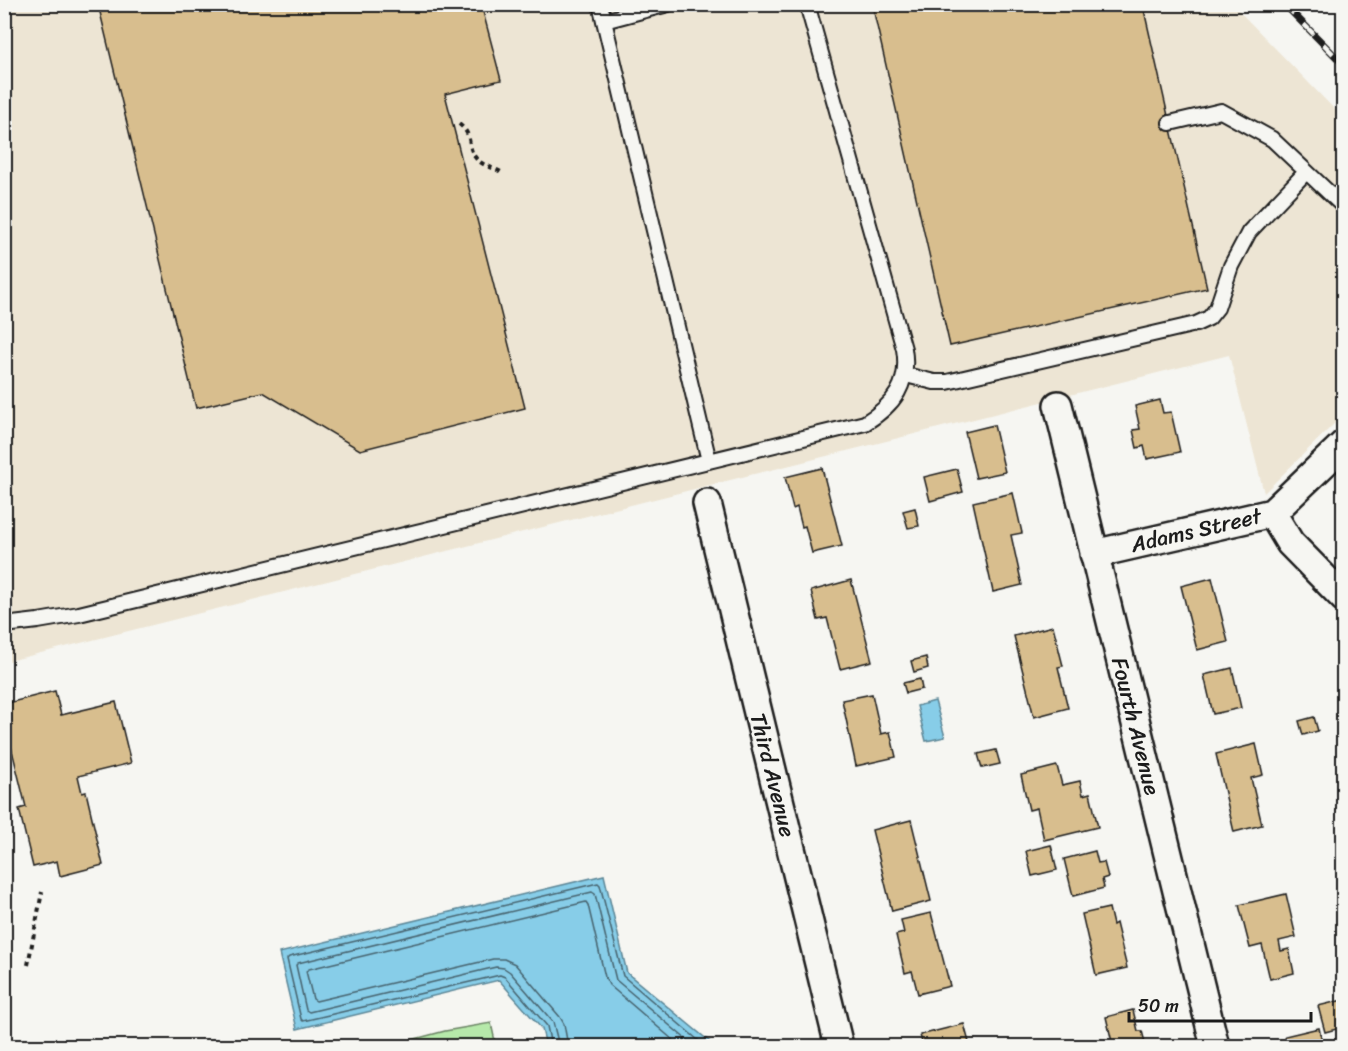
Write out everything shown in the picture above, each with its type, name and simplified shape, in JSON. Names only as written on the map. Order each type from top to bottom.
[{"type":"street","name":"Fourth Avenue","points":[[1058,405],[1215,1047]]},
{"type":"street","name":"Adams Street","points":[[1094,554],[1272,513],[1344,444]]},
{"type":"street","name":"Third Avenue","points":[[707,503],[839,1047]]},
{"type":"street","points":[[1272,513],[1290,543],[1344,598]]},
{"type":"lane","points":[[600,4],[709,461]]},
{"type":"lane","points":[[604,21],[668,4]]},
{"type":"lane","points":[[4,625],[79,614],[865,423],[880,414],[898,392],[906,375],[907,362],[807,4]]},
{"type":"lane","points":[[1170,123],[1221,111],[1272,139],[1344,207]]},
{"type":"lane","points":[[906,375],[934,382],[946,382],[1197,324],[1209,318],[1217,308],[1231,266],[1249,232],[1306,172]]},
{"type":"path","points":[[459,124],[466,130],[477,160],[504,174]]},
{"type":"path","points":[[28,965],[42,892]]},
{"type":"shaded area","points":[[5,5],[1233,5],[1343,118],[1343,415],[1264,493],[1229,355],[5,662]]},
{"type":"green space","points":[[491,1023],[496,1046],[395,1046],[445,1031]]},
{"type":"water","points":[[935,701],[945,737],[926,741],[917,706]]},
{"type":"water","points":[[604,875],[627,973],[710,1042],[711,1046],[546,1046],[542,1029],[499,980],[297,1029],[279,953]]},
{"type":"building","points":[[98,4],[481,4],[501,80],[445,94],[525,408],[360,450],[263,392],[196,408]]},
{"type":"building","points":[[872,4],[1164,4],[1165,6],[1144,10],[1207,288],[950,346]]},
{"type":"building","points":[[1160,400],[1163,413],[1171,412],[1180,452],[1147,459],[1144,446],[1137,448],[1133,430],[1140,429],[1135,406]]},
{"type":"building","points":[[994,425],[1005,472],[976,478],[965,432]]},
{"type":"building","points":[[822,468],[842,546],[812,553],[797,507],[793,509],[785,477]]},
{"type":"building","points":[[957,469],[963,492],[930,501],[924,477]]},
{"type":"building","points":[[1013,493],[1022,533],[1011,535],[1022,585],[993,592],[973,502]]},
{"type":"building","points":[[915,508],[919,526],[908,528],[903,511]]},
{"type":"building","points":[[1212,578],[1228,642],[1197,650],[1181,586]]},
{"type":"building","points":[[851,580],[872,661],[840,669],[827,618],[818,620],[811,591]]},
{"type":"building","points":[[1053,626],[1063,666],[1058,667],[1068,708],[1034,717],[1014,636]]},
{"type":"building","points":[[926,657],[928,668],[914,672],[911,661]]},
{"type":"building","points":[[1232,668],[1241,708],[1213,714],[1204,675]]},
{"type":"building","points":[[920,679],[922,689],[906,693],[903,683]]},
{"type":"building","points":[[55,691],[61,715],[116,702],[131,763],[78,776],[82,793],[86,792],[103,865],[60,876],[57,861],[33,867],[19,809],[26,807],[4,718],[4,704]]},
{"type":"building","points":[[872,694],[881,734],[890,732],[896,757],[856,766],[842,700]]},
{"type":"building","points":[[1314,717],[1318,731],[1303,735],[1299,721]]},
{"type":"building","points":[[1256,744],[1263,775],[1251,778],[1262,825],[1234,832],[1216,754]]},
{"type":"building","points":[[996,750],[1000,764],[982,768],[978,754]]},
{"type":"building","points":[[1057,766],[1062,785],[1080,781],[1083,795],[1090,793],[1098,827],[1044,840],[1037,808],[1029,810],[1021,775]]},
{"type":"building","points":[[911,820],[931,901],[892,911],[872,830]]},
{"type":"building","points":[[1051,845],[1057,870],[1032,876],[1026,851]]},
{"type":"building","points":[[1095,851],[1098,863],[1104,862],[1108,877],[1102,879],[1104,888],[1073,896],[1064,859]]},
{"type":"building","points":[[1286,894],[1296,937],[1279,941],[1281,951],[1289,949],[1294,973],[1270,979],[1262,945],[1250,948],[1239,905]]},
{"type":"building","points":[[1109,908],[1113,925],[1116,923],[1127,968],[1096,975],[1082,914]]},
{"type":"building","points":[[931,913],[950,986],[918,994],[912,971],[905,973],[896,935],[904,933],[901,920]]},
{"type":"building","points":[[1343,1000],[1344,1027],[1325,1032],[1318,1006]]},
{"type":"building","points":[[1133,1010],[1138,1031],[1142,1031],[1146,1046],[1113,1046],[1106,1017]]},
{"type":"building","points":[[964,1024],[970,1046],[923,1046],[920,1035]]},
{"type":"building","points":[[1319,1028],[1323,1046],[1287,1046],[1285,1036]]},
{"type":"railway","points":[[1284,4],[1344,65]]}]
